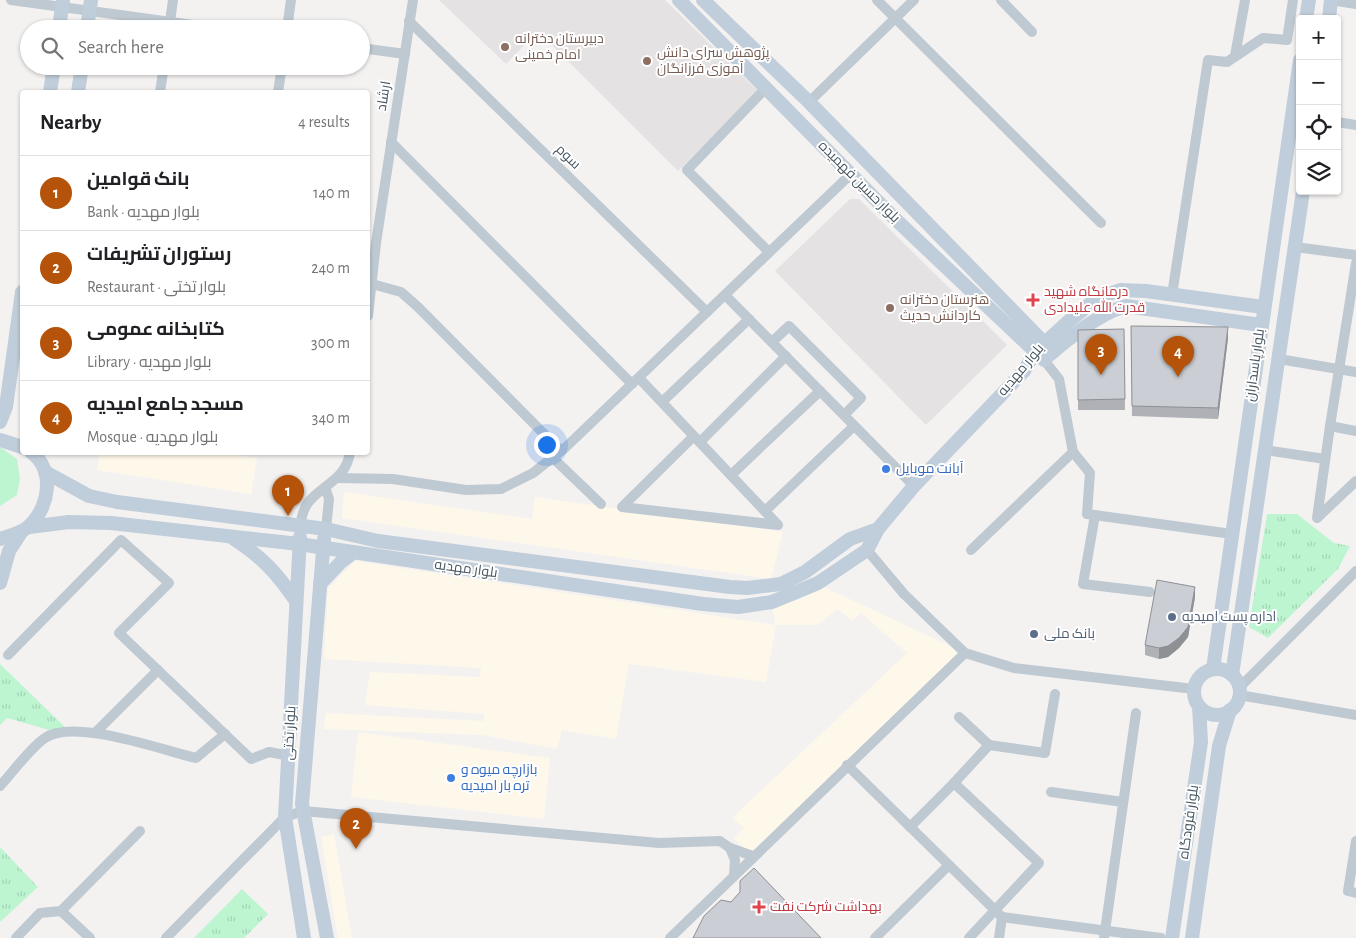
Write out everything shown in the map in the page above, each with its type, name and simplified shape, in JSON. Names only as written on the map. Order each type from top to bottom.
[{"type":"street","points":[[11,0],[90,5],[149,20]]},
{"type":"street","points":[[170,20],[173,0]]},
{"type":"street","points":[[288,20],[291,0]]},
{"type":"street","name":"ارشاد","points":[[370,300],[372,243],[391,142],[412,0]]},
{"type":"street","name":"بلوار حسین فهمیده","points":[[679,0],[851,174],[1044,352]]},
{"type":"street","name":"بلوار حسین فهمیده","points":[[703,0],[809,102],[1044,352]]},
{"type":"street","points":[[877,0],[1101,223]]},
{"type":"street","points":[[809,102],[914,0]]},
{"type":"street","points":[[1001,0],[1032,32]]},
{"type":"street","points":[[1012,11],[1014,0]]},
{"type":"street","points":[[1235,56],[1245,0]]},
{"type":"street","points":[[1172,295],[1208,60],[1227,62],[1263,38],[1286,40],[1293,0]]},
{"type":"street","points":[[1307,15],[1309,0]]},
{"type":"street","points":[[1329,15],[1331,0],[1356,4]]},
{"type":"street","points":[[60,20],[63,3]]},
{"type":"street","points":[[88,20],[90,5]]},
{"type":"street","name":"سوم","points":[[409,21],[707,312]]},
{"type":"street","points":[[370,49],[405,54]]},
{"type":"street","points":[[50,90],[53,75]]},
{"type":"street","points":[[78,90],[81,75]]},
{"type":"street","points":[[160,90],[163,75]]},
{"type":"street","points":[[278,90],[281,75]]},
{"type":"street","name":"بلوار پاسداران","points":[[1213,669],[1263,307],[1296,87]]},
{"type":"street","points":[[766,88],[687,170],[770,252]]},
{"type":"street","points":[[1341,123],[1356,125]]},
{"type":"street","points":[[391,142],[635,381],[662,402],[697,439],[765,511],[778,524],[622,507],[697,439],[786,356]]},
{"type":"street","points":[[301,526],[304,506],[325,487],[339,478],[393,479],[466,490],[502,489],[533,473],[557,454],[635,381],[851,174]]},
{"type":"street","name":"بلوار پاسداران","points":[[1232,675],[1302,195]]},
{"type":"street","points":[[1295,247],[1356,255]]},
{"type":"street","points":[[1356,263],[1353,303],[1339,369],[1316,518],[1356,482]]},
{"type":"street","points":[[372,284],[401,292],[418,307],[557,454],[601,504]]},
{"type":"street","name":"بلوار مهدیه","points":[[0,539],[25,529],[70,522],[111,522],[299,544],[738,607],[772,602],[818,583],[867,550],[878,529],[914,486],[1024,370],[1090,304],[1106,295],[1121,290],[1263,307]]},
{"type":"street","points":[[725,295],[914,486]]},
{"type":"street","points":[[0,422],[6,407],[20,306]]},
{"type":"street","name":"بلوار مهدیه","points":[[1044,352],[1112,309],[1126,306],[1261,325]]},
{"type":"street","points":[[662,402],[749,319]]},
{"type":"street","points":[[772,342],[789,326],[861,398],[844,415]]},
{"type":"street","points":[[1044,352],[1059,379],[1073,452],[1090,473],[1086,514],[1232,534]]},
{"type":"street","points":[[1279,359],[1356,372]]},
{"type":"street","points":[[731,475],[820,391]]},
{"type":"street","points":[[765,511],[854,426]]},
{"type":"street","points":[[1330,426],[1356,431]]},
{"type":"street","points":[[0,440],[20,445]]},
{"type":"street","points":[[1264,450],[1325,459]]},
{"type":"street","points":[[971,550],[1073,452]]},
{"type":"street","points":[[0,583],[2,563],[25,529],[42,512],[48,492],[45,472],[35,455]]},
{"type":"street","points":[[339,478],[349,455]]},
{"type":"street","name":"بلوار مهدیه","points":[[45,472],[89,496],[117,502],[326,529],[378,541],[747,588],[781,584],[805,572],[850,539],[878,529]]},
{"type":"street","points":[[325,487],[329,499],[326,529]]},
{"type":"street","points":[[1095,515],[1083,584],[1150,592]]},
{"type":"street","name":"بلوار تختی","points":[[301,526],[290,756],[285,817],[304,938]]},
{"type":"street","name":"بلوار تختی","points":[[326,529],[302,804],[326,938]]},
{"type":"street","points":[[231,537],[260,556],[282,580],[296,601]]},
{"type":"street","points":[[8,654],[121,540],[168,583],[119,633],[251,759],[270,752],[290,756]]},
{"type":"street","points":[[867,550],[904,594],[964,653],[1014,668],[1194,688]]},
{"type":"street","points":[[320,584],[341,562],[353,553]]},
{"type":"street","points":[[1239,692],[1232,675],[1226,671],[1213,669],[1200,676],[1194,688],[1194,695],[1199,706],[1210,714],[1224,714],[1230,710],[1239,692],[1356,571]]},
{"type":"street","points":[[670,938],[964,653]]},
{"type":"street","points":[[96,732],[158,670]]},
{"type":"street","points":[[1239,692],[1356,715]]},
{"type":"street","points":[[959,717],[989,745],[1045,752],[1055,694]]},
{"type":"street","name":"بلوار فرودگاه","points":[[1172,938],[1201,742],[1199,706]]},
{"type":"street","name":"بلوار فرودگاه","points":[[1192,938],[1219,746],[1230,710]]},
{"type":"street","points":[[1105,934],[1136,713]]},
{"type":"street","points":[[0,786],[46,737],[68,732],[96,732],[196,758],[224,734]]},
{"type":"street","points":[[910,827],[989,745]]},
{"type":"street","points":[[847,765],[999,913],[1105,934],[1161,938]]},
{"type":"street","points":[[954,782],[1039,863],[999,913],[969,938]]},
{"type":"street","points":[[1051,792],[1123,802]]},
{"type":"street","points":[[166,938],[285,817],[303,812],[659,843],[720,841],[730,848],[753,856]]},
{"type":"street","points":[[16,938],[40,913],[61,910],[140,831]]},
{"type":"street","points":[[1356,841],[1348,891],[1356,893]]},
{"type":"street","points":[[730,848],[735,860],[734,874]]},
{"type":"street","points":[[875,938],[949,865]]},
{"type":"street","points":[[61,910],[90,938]]},
{"type":"street","points":[[999,913],[999,938]]},
{"type":"shaded area","name":"پژوهش سرای دانش آموزی فرزانگان","points":[[439,0],[665,0],[758,91],[678,171],[538,31],[506,64]]},
{"type":"shaded area","name":"هنرستان دخترانه کاردانش حدیث","points":[[850,199],[859,199],[1007,345],[926,425],[775,271]]},
{"type":"shaded area","points":[[100,455],[235,455],[257,458],[251,494],[97,470]]},
{"type":"shaded area","points":[[344,492],[532,519],[535,497],[783,532],[771,579],[342,518]]},
{"type":"shaded area","points":[[355,561],[775,625],[772,602],[799,600],[824,587],[965,653],[753,856],[734,839],[744,828],[732,818],[907,653],[861,613],[853,621],[837,609],[818,625],[776,625],[766,682],[629,664],[616,739],[562,730],[557,749],[483,735],[324,729],[326,713],[484,721],[484,714],[365,705],[370,672],[480,677],[481,668],[324,659],[328,589]]},
{"type":"shaded area","name":"بازارچه میوه و تره بار امیدیه","points":[[358,732],[550,758],[544,819],[351,797]]},
{"type":"shaded area","points":[[334,834],[352,938],[338,938],[321,837]]},
{"type":"green space","points":[[0,447],[17,459],[20,479],[17,495],[0,506]]},
{"type":"green space","points":[[1267,514],[1297,514],[1334,543],[1350,546],[1338,569],[1268,638],[1249,627]]},
{"type":"green space","points":[[0,664],[66,728],[49,730],[7,718],[0,725]]},
{"type":"green space","points":[[0,847],[38,887],[0,922]]},
{"type":"green space","points":[[242,889],[268,914],[244,938],[194,938]]},
{"type":"building","points":[[1131,326],[1228,327],[1218,408],[1132,406]]},
{"type":"building","points":[[1124,329],[1125,399],[1078,400],[1078,330]]},
{"type":"building","name":"اداره پست امیدیه","points":[[1157,580],[1195,587],[1188,627],[1179,638],[1168,646],[1159,648],[1145,645]]},
{"type":"building","name":"بهداشت شرکت نفت","points":[[754,868],[821,938],[693,938],[704,916],[721,900],[731,902],[740,892],[740,881]]},
{"type":"place","name":"دبیرستان دخترانه امام خمینی","points":[[505,47]]},
{"type":"place","name":"پژوهش سرای دانش آموزی فرزانگان","points":[[647,61]]},
{"type":"place","name":"درمانگاه شهید قدرت الله علیدادی","points":[[1033,300]]},
{"type":"place","name":"هنرستان دخترانه کاردانش حدیث","points":[[890,308]]},
{"type":"place","name":"کتابخانه عمومی","points":[[1101,375]]},
{"type":"place","name":"مسجد جامع امیدیه","points":[[1178,377]]},
{"type":"place","name":"آبانت موبایل","points":[[886,469]]},
{"type":"place","name":"بانک قوامین","points":[[288,516]]},
{"type":"place","name":"اداره پست امیدیه","points":[[1172,617]]},
{"type":"place","name":"بانک ملی","points":[[1034,634]]},
{"type":"place","name":"بازارچه میوه و تره بار امیدیه","points":[[451,778]]},
{"type":"place","name":"رستوران تشریفات","points":[[356,849]]},
{"type":"place","name":"بهداشت شرکت نفت","points":[[759,907]]}]
